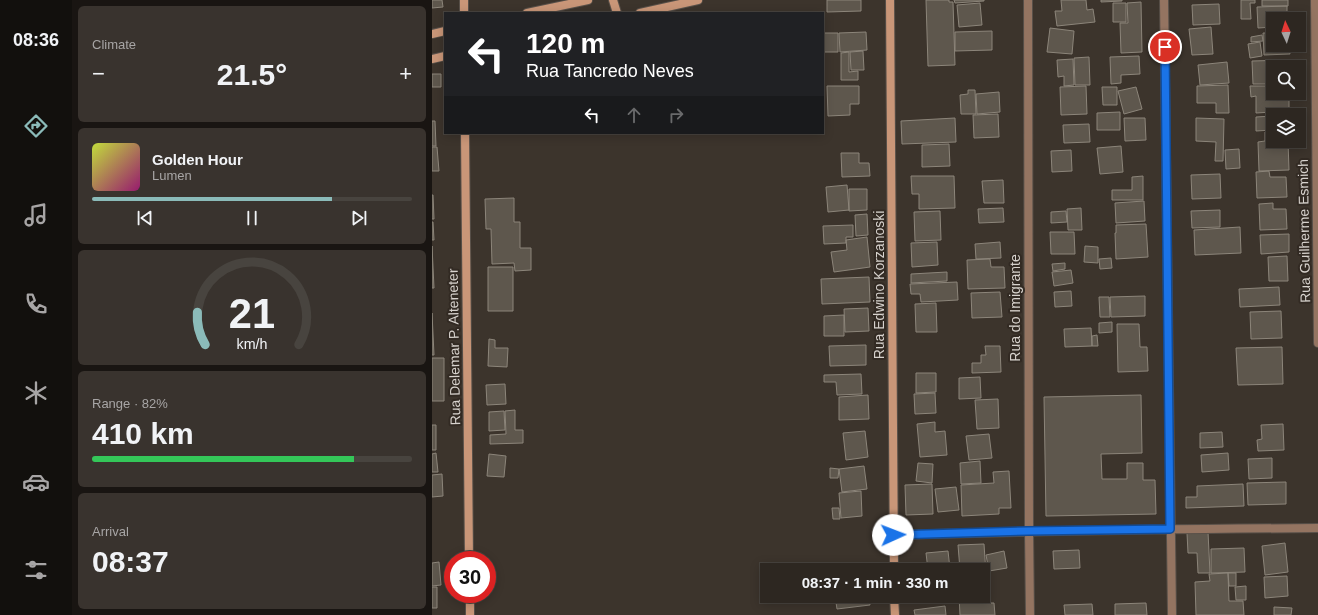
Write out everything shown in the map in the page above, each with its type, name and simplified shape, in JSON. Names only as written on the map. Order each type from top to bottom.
[{"type":"street","points":[[464,0],[464,12]]},
{"type":"street","points":[[532,12],[588,0]]},
{"type":"street","points":[[613,0],[617,12]]},
{"type":"street","points":[[644,12],[698,0]]},
{"type":"street","name":"Rua Edwino Korzanoski","points":[[890,0],[894,563]]},
{"type":"street","name":"Rua do Imigrante","points":[[1028,0],[1028,531],[1030,615]]},
{"type":"street","points":[[1164,0],[1172,615]]},
{"type":"street","name":"Rua Guilherme Esmich","points":[[1315,0],[1318,343]]},
{"type":"street","points":[[432,34],[444,31]]},
{"type":"street","points":[[432,59],[444,56]]},
{"type":"street","name":"Rua Delemar P. Alteneter","points":[[465,134],[469,551]]},
{"type":"street","points":[[893,535],[1028,531],[1318,528]]},
{"type":"street","points":[[470,603],[470,615]]},
{"type":"street","points":[[894,603],[895,615]]},
{"type":"building","points":[[432,0],[442,0],[443,7],[432,8]]},
{"type":"building","points":[[827,0],[861,0],[861,11],[827,12]]},
{"type":"building","points":[[926,0],[949,0],[949,2],[953,2],[955,65],[928,66]]},
{"type":"building","points":[[954,0],[984,0],[984,1],[955,3]]},
{"type":"building","points":[[1061,0],[1086,0],[1087,10],[1093,9],[1095,22],[1057,26],[1055,11],[1062,11]]},
{"type":"building","points":[[1101,0],[1122,0],[1122,1],[1101,2]]},
{"type":"building","points":[[1241,0],[1255,0],[1255,3],[1250,3],[1251,19],[1241,19]]},
{"type":"building","points":[[1262,0],[1288,0],[1288,6],[1262,6]]},
{"type":"building","points":[[1141,2],[1142,52],[1121,53],[1120,23],[1128,23],[1127,3]]},
{"type":"building","points":[[980,3],[982,25],[959,27],[957,5]]},
{"type":"building","points":[[1113,3],[1126,3],[1126,22],[1113,22]]},
{"type":"building","points":[[1219,4],[1220,24],[1193,25],[1192,5]]},
{"type":"building","points":[[1287,6],[1287,12],[1266,12],[1266,27],[1258,28],[1257,7]]},
{"type":"building","points":[[1211,27],[1213,54],[1192,55],[1189,29]]},
{"type":"building","points":[[1050,28],[1074,31],[1072,54],[1047,52]]},
{"type":"building","points":[[992,31],[992,50],[955,51],[955,32]]},
{"type":"building","points":[[866,32],[867,50],[840,52],[839,33]]},
{"type":"building","points":[[824,33],[838,33],[838,52],[824,52]]},
{"type":"building","points":[[1263,33],[1266,33],[1266,52],[1290,52],[1290,54],[1264,55]]},
{"type":"building","points":[[1262,35],[1263,41],[1251,42],[1251,37]]},
{"type":"building","points":[[1260,42],[1262,56],[1250,58],[1248,44]]},
{"type":"building","points":[[863,51],[864,70],[851,70],[850,52]]},
{"type":"building","points":[[849,52],[849,72],[858,71],[858,80],[841,80],[841,53]]},
{"type":"building","points":[[1139,56],[1140,74],[1121,75],[1121,83],[1111,84],[1110,57]]},
{"type":"building","points":[[1089,57],[1090,85],[1075,85],[1074,58]]},
{"type":"building","points":[[1073,59],[1074,85],[1064,86],[1064,76],[1058,77],[1057,60]]},
{"type":"building","points":[[1252,61],[1266,61],[1266,84],[1253,84]]},
{"type":"building","points":[[1227,62],[1229,83],[1200,85],[1198,65]]},
{"type":"building","points":[[432,74],[441,74],[441,87],[432,87]]},
{"type":"building","points":[[1228,85],[1229,113],[1216,113],[1216,103],[1197,103],[1197,86]]},
{"type":"building","points":[[827,86],[859,86],[859,104],[850,104],[850,115],[828,116]]},
{"type":"building","points":[[1086,86],[1087,114],[1061,115],[1060,87]]},
{"type":"building","points":[[1250,86],[1266,86],[1266,100],[1289,100],[1289,108],[1266,108],[1266,112],[1256,113],[1256,96],[1251,97]]},
{"type":"building","points":[[1102,87],[1117,87],[1117,105],[1103,105]]},
{"type":"building","points":[[1136,87],[1142,109],[1124,114],[1118,91]]},
{"type":"building","points":[[968,90],[975,90],[976,114],[961,114],[960,95],[968,94]]},
{"type":"building","points":[[999,92],[1000,112],[977,114],[976,94]]},
{"type":"building","points":[[1120,112],[1120,130],[1097,130],[1097,113]]},
{"type":"building","points":[[998,114],[999,137],[974,138],[973,115]]},
{"type":"building","points":[[1266,116],[1266,130],[1256,131],[1256,117]]},
{"type":"building","points":[[955,118],[956,142],[902,144],[901,121]]},
{"type":"building","points":[[1124,118],[1145,118],[1146,140],[1125,141]]},
{"type":"building","points":[[1196,118],[1224,119],[1223,161],[1215,161],[1216,142],[1196,141]]},
{"type":"building","points":[[432,121],[435,121],[436,146],[432,146]]},
{"type":"building","points":[[1089,124],[1090,142],[1064,143],[1063,125]]},
{"type":"building","points":[[1265,132],[1266,148],[1288,148],[1289,170],[1259,171],[1258,142],[1265,141]]},
{"type":"building","points":[[949,144],[950,166],[922,167],[922,145]]},
{"type":"building","points":[[1121,146],[1123,172],[1100,174],[1097,148]]},
{"type":"building","points":[[432,147],[437,147],[439,171],[432,171]]},
{"type":"building","points":[[1239,149],[1240,168],[1226,169],[1225,150]]},
{"type":"building","points":[[1071,150],[1072,171],[1052,172],[1051,151]]},
{"type":"building","points":[[841,153],[859,153],[859,163],[869,163],[870,176],[842,177]]},
{"type":"building","points":[[1269,171],[1270,177],[1286,177],[1287,197],[1257,198],[1256,172]]},
{"type":"building","points":[[1220,174],[1221,198],[1192,199],[1191,175]]},
{"type":"building","points":[[911,176],[954,176],[955,208],[919,209],[919,194],[912,194]]},
{"type":"building","points":[[1143,176],[1143,200],[1112,200],[1112,190],[1132,190],[1132,177]]},
{"type":"building","points":[[1003,180],[1004,203],[984,203],[982,181]]},
{"type":"building","points":[[847,185],[849,210],[828,212],[826,187]]},
{"type":"building","points":[[849,189],[867,189],[867,210],[849,211]]},
{"type":"building","points":[[433,195],[434,219],[432,219]]},
{"type":"building","points":[[514,198],[514,222],[520,222],[520,248],[531,248],[531,270],[515,271],[514,263],[492,264],[491,229],[486,229],[485,199]]},
{"type":"building","points":[[1144,201],[1145,221],[1116,223],[1115,203]]},
{"type":"building","points":[[1273,203],[1273,209],[1286,209],[1287,229],[1260,230],[1259,204]]},
{"type":"building","points":[[1003,208],[1004,222],[979,223],[978,209]]},
{"type":"building","points":[[1081,208],[1082,230],[1068,230],[1067,209]]},
{"type":"building","points":[[1220,210],[1220,227],[1192,228],[1191,211]]},
{"type":"building","points":[[940,211],[941,240],[915,241],[914,212]]},
{"type":"building","points":[[1066,211],[1067,222],[1051,223],[1051,212]]},
{"type":"building","points":[[867,214],[868,235],[856,236],[855,215]]},
{"type":"building","points":[[433,222],[434,240],[432,240]]},
{"type":"building","points":[[1146,224],[1148,257],[1116,259],[1116,225]]},
{"type":"building","points":[[853,225],[853,237],[846,237],[846,243],[824,244],[823,226]]},
{"type":"building","points":[[1240,227],[1241,253],[1195,255],[1194,230]]},
{"type":"building","points":[[1050,232],[1074,232],[1075,254],[1051,254]]},
{"type":"building","points":[[1289,234],[1289,252],[1261,254],[1260,235]]},
{"type":"building","points":[[867,237],[870,267],[834,272],[831,252],[847,250],[846,240]]},
{"type":"building","points":[[937,242],[938,265],[912,267],[911,243]]},
{"type":"building","points":[[1000,242],[1001,258],[976,259],[975,244]]},
{"type":"building","points":[[432,246],[434,288],[432,288]]},
{"type":"building","points":[[1085,246],[1098,247],[1098,263],[1084,262]]},
{"type":"building","points":[[1287,256],[1288,281],[1269,281],[1268,257]]},
{"type":"building","points":[[1111,258],[1112,268],[1100,269],[1099,259]]},
{"type":"building","points":[[990,259],[991,267],[1004,267],[1005,288],[968,289],[967,260]]},
{"type":"building","points":[[1065,263],[1065,269],[1053,271],[1052,264]]},
{"type":"building","points":[[488,267],[513,267],[513,311],[488,311]]},
{"type":"building","points":[[1071,270],[1073,283],[1054,286],[1052,272]]},
{"type":"building","points":[[947,272],[947,281],[911,283],[911,274]]},
{"type":"building","points":[[869,277],[870,302],[822,304],[821,279]]},
{"type":"building","points":[[957,282],[958,300],[921,302],[920,294],[911,294],[910,284]]},
{"type":"building","points":[[1279,287],[1280,305],[1240,307],[1239,289]]},
{"type":"building","points":[[1071,291],[1072,306],[1055,307],[1054,292]]},
{"type":"building","points":[[1000,292],[1002,317],[972,318],[971,293]]},
{"type":"building","points":[[1145,296],[1145,316],[1111,317],[1110,297]]},
{"type":"building","points":[[1099,297],[1109,297],[1110,317],[1100,317]]},
{"type":"building","points":[[936,303],[937,332],[916,332],[915,304]]},
{"type":"building","points":[[868,308],[869,331],[845,332],[844,309]]},
{"type":"building","points":[[1281,311],[1282,338],[1251,339],[1250,312]]},
{"type":"building","points":[[432,313],[434,355],[432,355]]},
{"type":"building","points":[[844,315],[844,336],[824,336],[824,316]]},
{"type":"building","points":[[1112,322],[1112,332],[1099,333],[1099,323]]},
{"type":"building","points":[[1117,324],[1139,324],[1140,347],[1147,347],[1148,371],[1118,372]]},
{"type":"building","points":[[1091,328],[1092,346],[1065,347],[1064,329]]},
{"type":"building","points":[[1097,335],[1098,346],[1092,346],[1092,336]]},
{"type":"building","points":[[489,339],[495,340],[495,348],[508,348],[507,367],[488,366]]},
{"type":"building","points":[[866,345],[866,365],[830,366],[829,346]]},
{"type":"building","points":[[985,346],[1000,346],[1001,372],[972,373],[972,363],[981,363],[981,355],[986,355]]},
{"type":"building","points":[[1282,347],[1283,384],[1238,385],[1236,348]]},
{"type":"building","points":[[432,358],[444,358],[444,401],[432,401]]},
{"type":"building","points":[[916,373],[936,373],[936,392],[916,393]]},
{"type":"building","points":[[861,374],[862,394],[837,395],[836,382],[824,382],[824,375]]},
{"type":"building","points":[[980,377],[981,398],[959,399],[959,378]]},
{"type":"building","points":[[505,384],[506,404],[487,405],[486,385]]},
{"type":"building","points":[[935,393],[936,413],[915,414],[914,394]]},
{"type":"building","points":[[868,395],[869,419],[839,420],[839,397]]},
{"type":"building","points":[[1141,395],[1142,453],[1101,454],[1102,479],[1127,479],[1127,463],[1143,463],[1143,480],[1155,480],[1156,514],[1046,516],[1044,397]]},
{"type":"building","points":[[998,399],[999,428],[977,429],[975,400]]},
{"type":"building","points":[[515,410],[515,430],[523,430],[523,443],[490,444],[490,435],[506,434],[505,411]]},
{"type":"building","points":[[504,411],[505,430],[489,431],[489,412]]},
{"type":"building","points":[[935,422],[935,432],[945,431],[947,455],[920,457],[917,424]]},
{"type":"building","points":[[1283,424],[1284,450],[1258,451],[1257,440],[1262,439],[1261,425]]},
{"type":"building","points":[[432,425],[436,425],[436,450],[432,450]]},
{"type":"building","points":[[865,431],[868,457],[846,460],[843,433]]},
{"type":"building","points":[[1222,432],[1223,447],[1200,448],[1200,433]]},
{"type":"building","points":[[989,434],[992,458],[969,460],[966,436]]},
{"type":"building","points":[[436,453],[438,472],[432,472],[432,454]]},
{"type":"building","points":[[1228,453],[1229,470],[1202,472],[1201,455]]},
{"type":"building","points":[[489,454],[506,456],[504,477],[487,476]]},
{"type":"building","points":[[1272,458],[1272,478],[1249,479],[1248,459]]},
{"type":"building","points":[[980,461],[981,483],[961,484],[960,463]]},
{"type":"building","points":[[918,463],[933,464],[932,483],[916,481]]},
{"type":"building","points":[[864,466],[867,489],[842,492],[839,469]]},
{"type":"building","points":[[830,468],[839,469],[838,478],[830,478]]},
{"type":"building","points":[[1009,471],[1011,508],[999,508],[999,514],[962,516],[961,485],[994,483],[993,472]]},
{"type":"building","points":[[442,474],[443,496],[432,497],[432,475]]},
{"type":"building","points":[[1286,482],[1286,504],[1248,505],[1247,483]]},
{"type":"building","points":[[932,484],[933,514],[906,515],[905,485]]},
{"type":"building","points":[[1243,484],[1244,506],[1186,508],[1186,497],[1197,497],[1197,486]]},
{"type":"building","points":[[956,487],[959,510],[938,512],[935,489]]},
{"type":"building","points":[[861,491],[862,516],[841,518],[839,493]]},
{"type":"building","points":[[832,508],[839,508],[840,519],[833,519]]},
{"type":"building","points":[[1208,532],[1210,573],[1198,573],[1197,553],[1188,553],[1187,533]]},
{"type":"building","points":[[1285,543],[1288,572],[1265,575],[1262,546]]},
{"type":"building","points":[[984,544],[985,563],[959,563],[958,545]]},
{"type":"building","points":[[1244,548],[1245,572],[1211,573],[1211,549]]},
{"type":"building","points":[[1079,550],[1080,568],[1054,569],[1053,551]]},
{"type":"building","points":[[948,551],[949,563],[927,563],[926,553]]},
{"type":"building","points":[[1004,551],[1007,568],[990,571],[990,563],[988,563],[986,555]]},
{"type":"building","points":[[439,562],[441,585],[432,586],[432,563]]},
{"type":"building","points":[[1228,573],[1236,573],[1236,586],[1229,586]]},
{"type":"building","points":[[1228,573],[1229,601],[1243,601],[1244,615],[1196,615],[1195,582],[1210,581],[1209,574]]},
{"type":"building","points":[[1287,576],[1288,596],[1265,598],[1264,577]]},
{"type":"building","points":[[1246,586],[1246,600],[1236,600],[1235,587]]},
{"type":"building","points":[[432,587],[437,587],[437,608],[432,608]]},
{"type":"building","points":[[836,603],[870,603],[870,605],[837,609]]},
{"type":"building","points":[[959,603],[994,603],[995,615],[960,615]]},
{"type":"building","points":[[1146,603],[1147,615],[1115,615],[1115,604]]},
{"type":"building","points":[[1092,604],[1093,615],[1065,615],[1064,605]]},
{"type":"building","points":[[945,606],[946,615],[915,615],[914,610]]},
{"type":"building","points":[[1274,607],[1292,608],[1291,615],[1274,615]]},
{"type":"route","points":[[893,535],[1170,529],[1165,47]]}]
